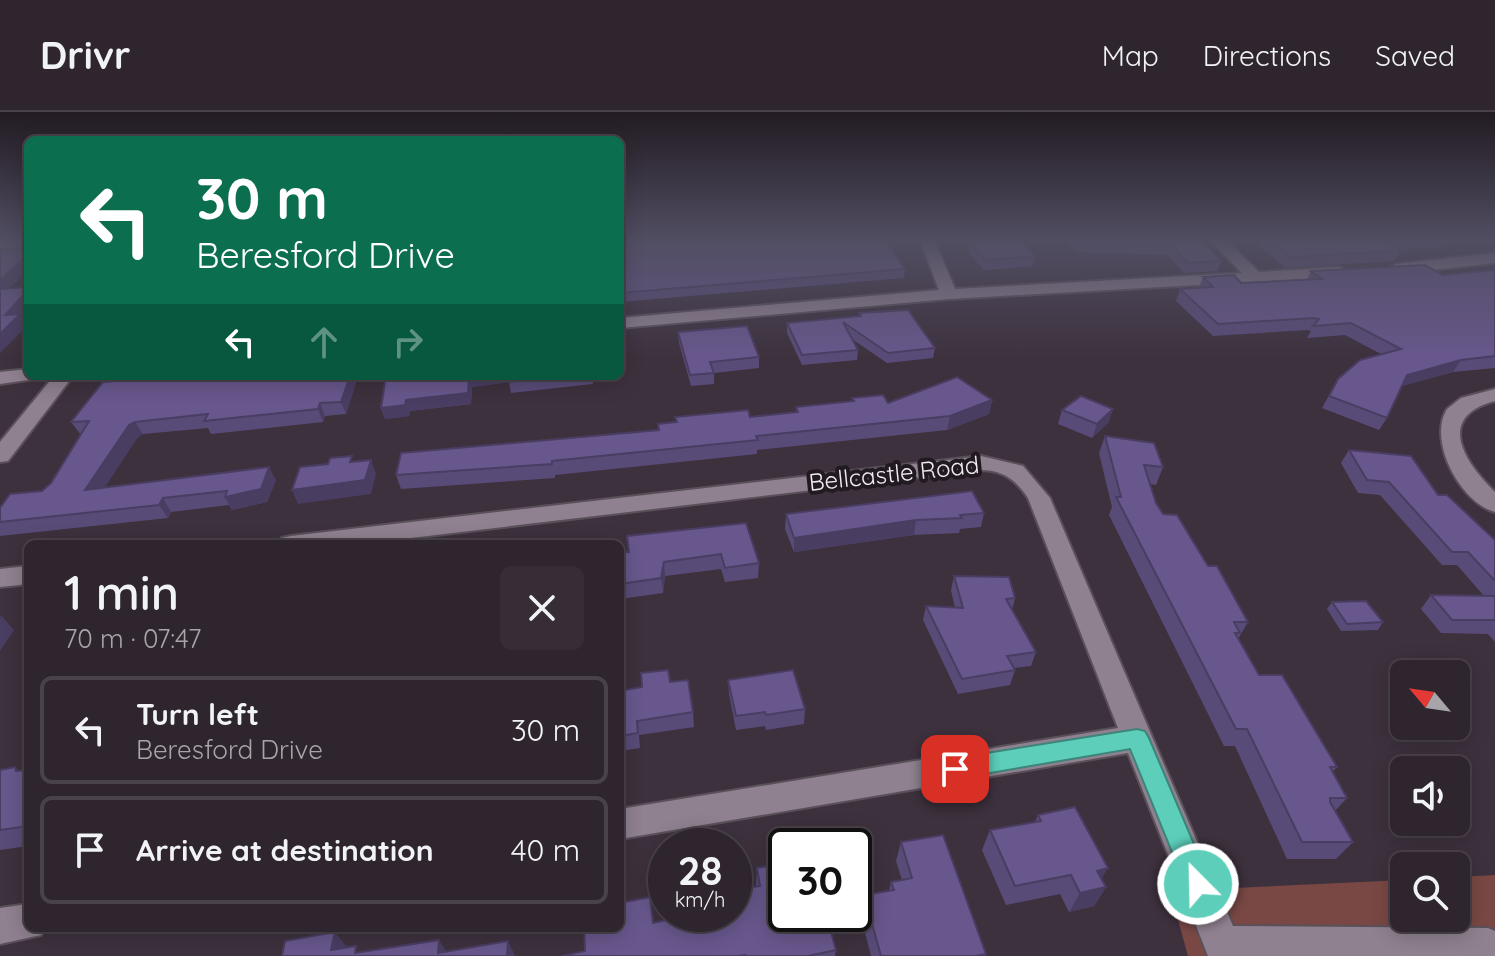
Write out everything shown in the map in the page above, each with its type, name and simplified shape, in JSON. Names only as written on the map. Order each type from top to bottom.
[{"type":"street","points":[[943,279],[949,294]]},
{"type":"street","points":[[624,323],[949,294],[1197,279]]},
{"type":"street","points":[[0,378],[24,375]]},
{"type":"street","points":[[0,456],[61,380]]},
{"type":"street","points":[[1495,395],[1468,402],[1454,413],[1449,449],[1463,474],[1495,505]]},
{"type":"street","name":"Bellcastle Road","points":[[325,540],[981,463],[1002,464],[1020,473],[1039,498],[1225,950]]},
{"type":"street","points":[[0,578],[24,575]]},
{"type":"street","points":[[624,823],[1137,738]]},
{"type":"street","points":[[0,926],[24,923]]},
{"type":"street","points":[[1225,950],[1488,947],[1495,952]]},
{"type":"shaded area","points":[[1495,875],[1495,956],[1188,956],[1170,891],[1390,881],[1390,932],[1470,932],[1470,876]]},
{"type":"building","points":[[624,279],[782,279],[624,293]]},
{"type":"building","points":[[1205,279],[1238,279],[1241,283],[1314,279],[1495,279],[1495,356],[1461,360],[1407,375],[1387,418],[1329,396],[1338,379],[1360,360],[1401,349],[1351,323],[1313,326],[1319,319],[1313,318],[1218,324],[1180,289],[1213,287]]},
{"type":"building","points":[[24,287],[24,294],[5,315],[20,314],[0,334],[0,289]]},
{"type":"building","points":[[908,310],[935,348],[888,353],[843,322],[858,350],[802,355],[787,323],[861,316],[859,313]]},
{"type":"building","points":[[747,326],[759,357],[710,362],[714,373],[690,375],[678,332]]},
{"type":"building","points":[[957,377],[992,400],[950,416],[756,436],[758,440],[552,461],[552,464],[396,475],[401,453],[659,430],[658,424],[677,422],[675,417],[748,410],[750,417],[798,412],[796,407],[854,401],[852,398],[883,395],[888,403]]},
{"type":"building","points":[[349,380],[341,402],[320,403],[318,409],[204,421],[208,414],[135,422],[129,425],[85,490],[269,467],[261,489],[225,497],[227,491],[163,498],[159,505],[0,522],[0,508],[10,494],[42,491],[51,483],[89,421],[71,422],[103,382]]},
{"type":"building","points":[[385,380],[469,380],[468,393],[406,400],[405,405],[381,408]]},
{"type":"building","points":[[1081,396],[1113,409],[1097,424],[1062,410]]},
{"type":"building","points":[[1105,436],[1154,443],[1163,467],[1144,465],[1156,503],[1163,514],[1177,515],[1208,566],[1217,566],[1248,622],[1234,622],[1240,633],[1235,633],[1259,675],[1282,675],[1337,767],[1330,767],[1347,798],[1330,798],[1330,802],[1353,842],[1302,842],[1247,729],[1236,729],[1116,497],[1121,497]]},
{"type":"building","points":[[1349,450],[1411,456],[1438,495],[1447,495],[1495,540],[1495,581],[1468,552],[1452,552],[1389,482],[1367,480]]},
{"type":"building","points":[[352,456],[350,462],[371,460],[365,480],[292,490],[300,467],[328,464],[330,458]]},
{"type":"building","points":[[972,491],[984,513],[960,515],[962,518],[916,520],[794,538],[786,514]]},
{"type":"building","points":[[746,523],[759,563],[725,568],[721,554],[664,562],[661,578],[624,583],[624,553],[629,552],[627,536]]},
{"type":"building","points":[[954,576],[1009,577],[1015,598],[1006,599],[1036,652],[1007,656],[1015,670],[962,679],[926,606],[963,608]]},
{"type":"building","points":[[1431,595],[1495,596],[1495,620],[1452,620]]},
{"type":"building","points":[[1366,601],[1383,622],[1347,624],[1332,602]]},
{"type":"building","points":[[668,670],[670,682],[688,680],[693,712],[637,721],[638,733],[624,735],[624,690],[642,687],[641,673]]},
{"type":"building","points":[[793,670],[805,709],[736,716],[728,680]]},
{"type":"building","points":[[15,767],[16,771],[24,770],[24,827],[0,830],[0,770]]},
{"type":"building","points":[[1075,807],[1108,868],[1097,871],[1106,887],[1080,893],[1071,875],[1015,886],[990,830],[1041,821],[1038,815]]},
{"type":"building","points":[[943,835],[986,954],[881,956],[872,924],[872,894],[894,890],[891,882],[912,878],[901,842]]},
{"type":"building","points":[[768,866],[768,932],[831,932],[836,950],[808,956],[562,956],[585,951],[584,932],[624,932],[624,902],[648,897],[648,932],[752,932],[752,887],[760,886],[757,868]]},
{"type":"building","points":[[335,932],[331,950],[356,946],[355,953],[439,940],[438,953],[508,941],[507,956],[282,956],[285,941]]},
{"type":"route","points":[[955,769],[1137,738],[1198,884]]}]
